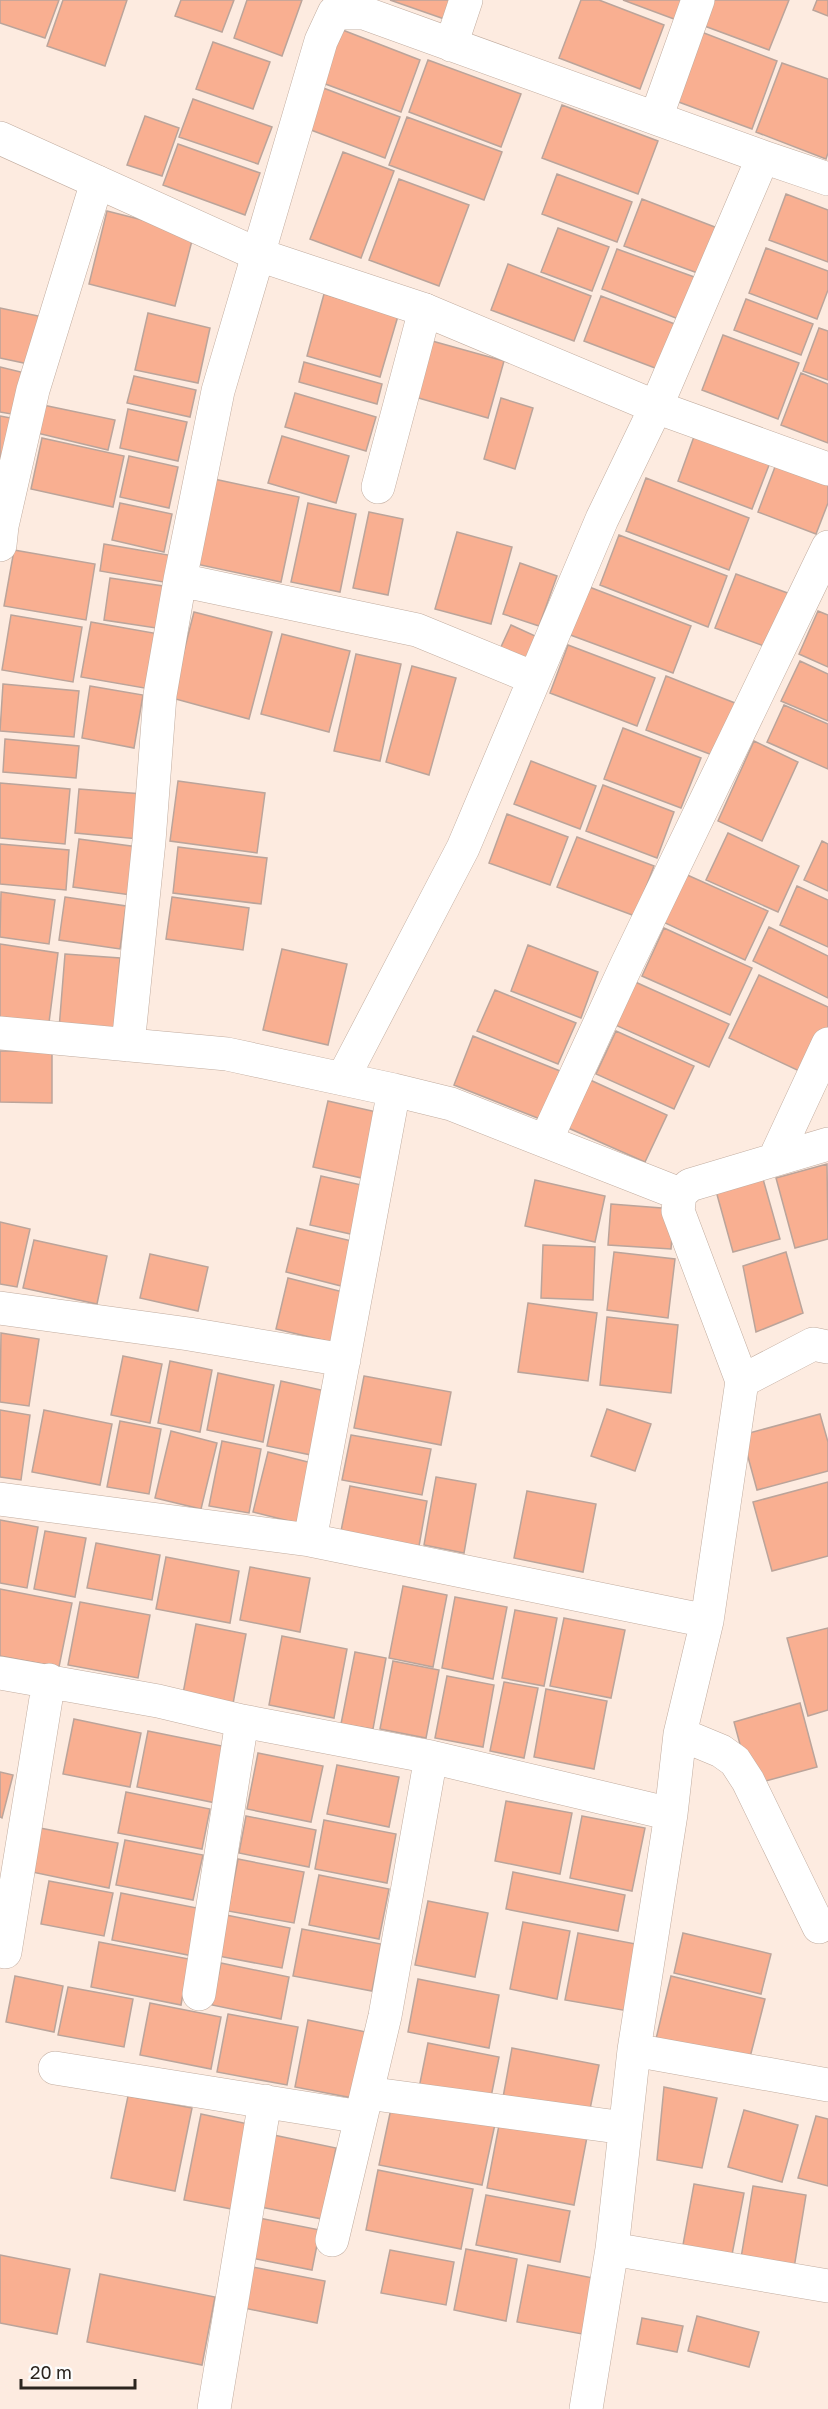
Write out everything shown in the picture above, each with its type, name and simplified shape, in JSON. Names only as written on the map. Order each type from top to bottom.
[{"type":"street","points":[[451,45],[466,0]]},
{"type":"street","points":[[656,118],[698,0]]},
{"type":"street","points":[[128,1045],[149,841],[160,695],[180,580],[218,391],[321,41],[334,13],[364,12],[828,179]]},
{"type":"street","points":[[0,138],[259,255],[425,310],[656,407],[828,469]]},
{"type":"street","points":[[343,1078],[463,848],[602,519],[656,407],[763,157]]},
{"type":"street","points":[[0,545],[2,526],[33,390],[97,182]]},
{"type":"street","points":[[378,487],[425,310]]},
{"type":"street","points":[[546,1140],[627,964],[828,547]]},
{"type":"street","points":[[180,580],[417,630],[534,678]]},
{"type":"street","points":[[0,1033],[227,1054],[394,1090],[451,1104],[680,1194]]},
{"type":"street","points":[[775,1158],[828,1044]]},
{"type":"street","points":[[310,1540],[394,1090]]},
{"type":"street","points":[[586,2409],[612,2249],[634,2050],[671,1814],[680,1734],[707,1621],[742,1381],[678,1211],[680,1194],[690,1185],[828,1144]]},
{"type":"street","points":[[0,1308],[189,1334],[344,1360]]},
{"type":"street","points":[[742,1381],[813,1344],[828,1347]]},
{"type":"street","points":[[0,1499],[310,1540],[707,1621]]},
{"type":"street","points":[[0,1673],[158,1701],[242,1721],[430,1757],[671,1814]]},
{"type":"street","points":[[5,1952],[49,1680]]},
{"type":"street","points":[[199,1994],[242,1721]]},
{"type":"street","points":[[680,1734],[721,1751],[735,1761],[748,1781],[819,1927]]},
{"type":"street","points":[[332,2240],[385,2016],[430,1757]]},
{"type":"street","points":[[634,2050],[828,2085]]},
{"type":"street","points":[[55,2068],[265,2101],[364,2105],[625,2128]]},
{"type":"street","points":[[214,2409],[265,2101]]},
{"type":"street","points":[[612,2249],[828,2286]]},
{"type":"building","points":[[0,0],[59,0],[45,38],[0,23]]},
{"type":"building","points":[[63,0],[127,0],[105,66],[47,46]]},
{"type":"building","points":[[181,0],[234,0],[222,32],[175,16]]},
{"type":"building","points":[[247,0],[302,0],[282,56],[234,38]]},
{"type":"building","points":[[390,0],[457,0],[450,21]]},
{"type":"building","points":[[581,0],[599,0],[664,25],[640,89],[559,58]]},
{"type":"building","points":[[623,0],[690,0],[682,22]]},
{"type":"building","points":[[699,0],[789,0],[769,50],[691,21]]},
{"type":"building","points":[[817,0],[828,0],[828,16],[813,10]]},
{"type":"building","points":[[691,28],[777,61],[752,129],[665,97]]},
{"type":"building","points":[[340,29],[420,60],[401,112],[320,82]]},
{"type":"building","points":[[213,42],[270,62],[253,109],[196,89]]},
{"type":"building","points":[[428,60],[521,94],[501,147],[409,112]]},
{"type":"building","points":[[782,63],[828,79],[828,153],[826,159],[756,132]]},
{"type":"building","points":[[318,86],[400,117],[385,158],[303,127]]},
{"type":"building","points":[[193,99],[272,127],[258,164],[179,137]]},
{"type":"building","points":[[562,105],[658,141],[638,194],[542,158]]},
{"type":"building","points":[[145,116],[179,128],[162,176],[127,165]]},
{"type":"building","points":[[407,117],[502,152],[484,200],[389,165]]},
{"type":"building","points":[[178,144],[260,173],[245,215],[163,185]]},
{"type":"building","points":[[343,152],[394,171],[361,258],[310,239]]},
{"type":"building","points":[[557,174],[632,202],[617,242],[542,214]]},
{"type":"building","points":[[399,179],[469,205],[439,286],[369,260]]},
{"type":"building","points":[[786,194],[828,210],[828,262],[769,240]]},
{"type":"building","points":[[642,199],[720,229],[703,275],[624,246]]},
{"type":"building","points":[[107,211],[194,233],[175,306],[89,284]]},
{"type":"building","points":[[558,228],[609,247],[592,291],[541,272]]},
{"type":"building","points":[[766,248],[828,271],[828,290],[817,319],[749,293]]},
{"type":"building","points":[[617,249],[697,278],[681,320],[602,289]]},
{"type":"building","points":[[508,264],[591,296],[574,341],[491,310]]},
{"type":"building","points":[[324,294],[398,316],[380,377],[307,356]]},
{"type":"building","points":[[601,296],[680,326],[663,371],[584,341]]},
{"type":"building","points":[[746,299],[813,324],[801,355],[734,330]]},
{"type":"building","points":[[0,308],[48,318],[38,366],[0,358]]},
{"type":"building","points":[[148,313],[210,328],[198,383],[135,370]]},
{"type":"building","points":[[819,328],[828,331],[828,380],[803,371]]},
{"type":"building","points":[[723,335],[799,363],[778,419],[702,390]]},
{"type":"building","points":[[425,339],[504,361],[488,418],[408,395]]},
{"type":"building","points":[[304,362],[382,384],[377,404],[299,382]]},
{"type":"building","points":[[0,367],[25,373],[17,415],[0,412]]},
{"type":"building","points":[[801,373],[828,384],[828,443],[781,425]]},
{"type":"building","points":[[134,376],[196,390],[190,417],[127,403]]},
{"type":"building","points":[[295,393],[376,417],[366,451],[285,427]]},
{"type":"building","points":[[501,398],[533,408],[515,469],[484,459]]},
{"type":"building","points":[[43,405],[115,420],[108,450],[37,433]]},
{"type":"building","points":[[128,409],[187,422],[178,461],[120,448]]},
{"type":"building","points":[[0,416],[11,418],[0,469]]},
{"type":"building","points":[[696,431],[771,460],[752,509],[678,481]]},
{"type":"building","points":[[282,436],[349,456],[336,503],[268,483]]},
{"type":"building","points":[[42,438],[124,456],[113,507],[31,489]]},
{"type":"building","points":[[129,456],[178,467],[169,508],[120,497]]},
{"type":"building","points":[[778,459],[828,478],[828,503],[816,534],[758,512]]},
{"type":"building","points":[[646,478],[749,518],[729,570],[626,531]]},
{"type":"building","points":[[214,479],[299,497],[281,582],[196,564]]},
{"type":"building","points":[[120,503],[172,514],[164,552],[112,540]]},
{"type":"building","points":[[308,503],[356,514],[340,592],[291,582]]},
{"type":"building","points":[[369,512],[403,519],[388,595],[353,588]]},
{"type":"building","points":[[457,532],[512,547],[491,624],[435,609]]},
{"type":"building","points":[[619,535],[727,576],[708,627],[600,585]]},
{"type":"building","points":[[104,544],[174,556],[169,583],[100,571]]},
{"type":"building","points":[[14,550],[95,564],[86,620],[4,606]]},
{"type":"building","points":[[520,563],[557,576],[539,626],[503,614]]},
{"type":"building","points":[[736,574],[793,595],[772,649],[715,628]]},
{"type":"building","points":[[110,578],[163,586],[156,628],[104,620]]},
{"type":"building","points":[[584,585],[691,626],[673,673],[565,633]]},
{"type":"building","points":[[818,611],[828,615],[828,667],[799,654]]},
{"type":"building","points":[[194,612],[272,632],[249,719],[172,698]]},
{"type":"building","points":[[11,615],[82,627],[73,682],[2,670]]},
{"type":"building","points":[[91,622],[159,634],[150,689],[81,677]]},
{"type":"building","points":[[511,625],[544,640],[521,689],[488,675]]},
{"type":"building","points":[[282,634],[350,651],[329,732],[261,714]]},
{"type":"building","points":[[568,645],[655,678],[637,726],[550,693]]},
{"type":"building","points":[[356,654],[401,664],[380,761],[334,751]]},
{"type":"building","points":[[800,661],[828,674],[828,721],[781,701]]},
{"type":"building","points":[[412,666],[456,678],[429,775],[386,762]]},
{"type":"building","points":[[666,676],[735,703],[715,756],[646,730]]},
{"type":"building","points":[[3,684],[79,691],[74,737],[0,731]]},
{"type":"building","points":[[90,686],[143,695],[134,748],[82,738]]},
{"type":"building","points":[[784,705],[828,724],[828,769],[767,742]]},
{"type":"building","points":[[623,728],[701,758],[681,808],[604,779]]},
{"type":"building","points":[[5,739],[79,746],[76,778],[3,772]]},
{"type":"building","points":[[754,741],[798,762],[762,841],[718,821]]},
{"type":"building","points":[[531,761],[596,786],[580,829],[514,804]]},
{"type":"building","points":[[178,781],[265,793],[257,853],[170,841]]},
{"type":"building","points":[[0,783],[70,789],[65,844],[0,838]]},
{"type":"building","points":[[603,785],[674,812],[657,858],[586,831]]},
{"type":"building","points":[[79,789],[143,794],[139,839],[75,833]]},
{"type":"building","points":[[507,814],[568,837],[550,885],[489,863]]},
{"type":"building","points":[[728,833],[799,866],[778,912],[706,880]]},
{"type":"building","points":[[577,837],[654,866],[635,916],[557,887]]},
{"type":"building","points":[[79,839],[138,847],[131,895],[73,887]]},
{"type":"building","points":[[822,841],[828,844],[828,891],[804,880]]},
{"type":"building","points":[[0,844],[69,850],[66,890],[0,884]]},
{"type":"building","points":[[178,847],[267,858],[261,904],[173,893]]},
{"type":"building","points":[[685,874],[768,911],[745,960],[663,922]]},
{"type":"building","points":[[797,886],[828,900],[828,947],[780,925]]},
{"type":"building","points":[[1,892],[55,900],[49,944],[0,937]]},
{"type":"building","points":[[65,897],[126,906],[120,949],[59,940]]},
{"type":"building","points":[[172,897],[249,908],[243,950],[166,939]]},
{"type":"building","points":[[769,927],[828,956],[828,998],[753,961]]},
{"type":"building","points":[[664,928],[752,968],[730,1015],[642,976]]},
{"type":"building","points":[[0,944],[58,953],[48,1030],[0,1024]]},
{"type":"building","points":[[528,945],[598,972],[581,1018],[511,991]]},
{"type":"building","points":[[282,949],[347,964],[328,1045],[263,1030]]},
{"type":"building","points":[[65,954],[120,958],[114,1034],[59,1029]]},
{"type":"building","points":[[759,975],[828,1007],[828,1038],[810,1076],[729,1038]]},
{"type":"building","points":[[633,981],[729,1024],[709,1067],[613,1024]]},
{"type":"building","points":[[495,990],[576,1023],[558,1064],[477,1031]]},
{"type":"building","points":[[616,1031],[694,1066],[674,1109],[596,1074]]},
{"type":"building","points":[[473,1036],[560,1071],[540,1119],[454,1085]]},
{"type":"building","points":[[0,1051],[52,1051],[52,1103],[0,1102]]},
{"type":"building","points":[[588,1079],[667,1115],[645,1162],[566,1127]]},
{"type":"building","points":[[328,1101],[381,1113],[366,1179],[313,1167]]},
{"type":"building","points":[[827,1164],[828,1239],[795,1248],[776,1178]]},
{"type":"building","points":[[321,1176],[366,1186],[355,1235],[310,1225]]},
{"type":"building","points":[[763,1179],[780,1239],[733,1252],[716,1191]]},
{"type":"building","points":[[535,1180],[605,1196],[595,1242],[525,1226]]},
{"type":"building","points":[[611,1204],[674,1209],[671,1249],[608,1245]]},
{"type":"building","points":[[0,1222],[30,1229],[17,1287],[0,1284]]},
{"type":"building","points":[[297,1228],[360,1243],[349,1288],[286,1272]]},
{"type":"building","points":[[34,1240],[107,1256],[97,1304],[23,1288]]},
{"type":"building","points":[[543,1245],[595,1247],[593,1300],[541,1298]]},
{"type":"building","points":[[614,1252],[675,1259],[668,1318],[607,1310]]},
{"type":"building","points":[[786,1252],[803,1313],[756,1332],[743,1266]]},
{"type":"building","points":[[150,1254],[208,1267],[198,1311],[140,1298]]},
{"type":"building","points":[[288,1278],[347,1293],[335,1343],[276,1329]]},
{"type":"building","points":[[528,1303],[597,1313],[588,1381],[518,1372]]},
{"type":"building","points":[[607,1317],[678,1325],[671,1393],[600,1385]]},
{"type":"building","points":[[1,1333],[39,1339],[29,1406],[0,1402]]},
{"type":"building","points":[[123,1356],[162,1364],[150,1423],[111,1415]]},
{"type":"building","points":[[170,1361],[212,1370],[200,1432],[158,1423]]},
{"type":"building","points":[[218,1373],[274,1385],[263,1442],[207,1430]]},
{"type":"building","points":[[364,1376],[451,1392],[441,1445],[354,1428]]},
{"type":"building","points":[[281,1381],[330,1392],[316,1456],[267,1446]]},
{"type":"building","points":[[607,1409],[651,1424],[635,1471],[591,1456]]},
{"type":"building","points":[[0,1410],[30,1415],[21,1480],[0,1477]]},
{"type":"building","points":[[44,1410],[112,1424],[100,1485],[32,1472]]},
{"type":"building","points":[[820,1414],[828,1442],[828,1471],[757,1490],[742,1435]]},
{"type":"building","points":[[120,1421],[161,1429],[149,1494],[107,1487]]},
{"type":"building","points":[[171,1431],[217,1443],[201,1509],[155,1498]]},
{"type":"building","points":[[351,1435],[431,1449],[422,1495],[342,1480]]},
{"type":"building","points":[[222,1441],[261,1449],[249,1513],[209,1506]]},
{"type":"building","points":[[268,1452],[312,1463],[297,1523],[253,1512]]},
{"type":"building","points":[[436,1477],[476,1484],[464,1553],[424,1545]]},
{"type":"building","points":[[828,1482],[828,1556],[772,1571],[753,1502]]},
{"type":"building","points":[[350,1486],[427,1501],[419,1546],[341,1531]]},
{"type":"building","points":[[527,1491],[596,1504],[583,1572],[514,1558]]},
{"type":"building","points":[[0,1520],[38,1527],[27,1588],[0,1583]]},
{"type":"building","points":[[45,1531],[86,1538],[75,1597],[34,1589]]},
{"type":"building","points":[[96,1543],[160,1555],[152,1600],[87,1588]]},
{"type":"building","points":[[166,1557],[239,1571],[230,1623],[156,1609]]},
{"type":"building","points":[[250,1567],[310,1578],[300,1632],[240,1620]]},
{"type":"building","points":[[403,1586],[447,1595],[433,1667],[389,1658]]},
{"type":"building","points":[[0,1589],[72,1603],[59,1667],[0,1656]]},
{"type":"building","points":[[455,1597],[507,1607],[493,1679],[442,1668]]},
{"type":"building","points":[[80,1602],[150,1615],[138,1678],[68,1665]]},
{"type":"building","points":[[515,1610],[557,1618],[544,1686],[502,1678]]},
{"type":"building","points":[[564,1618],[625,1630],[611,1698],[550,1686]]},
{"type":"building","points":[[196,1624],[246,1634],[232,1709],[182,1699]]},
{"type":"building","points":[[828,1628],[828,1710],[808,1716],[787,1638]]},
{"type":"building","points":[[282,1636],[347,1649],[334,1718],[269,1705]]},
{"type":"building","points":[[355,1652],[386,1658],[373,1729],[341,1724]]},
{"type":"building","points":[[393,1661],[439,1670],[426,1738],[380,1729]]},
{"type":"building","points":[[447,1676],[494,1685],[483,1747],[435,1738]]},
{"type":"building","points":[[504,1682],[538,1688],[524,1758],[490,1751]]},
{"type":"building","points":[[546,1689],[607,1701],[594,1769],[534,1757]]},
{"type":"building","points":[[800,1703],[817,1767],[751,1785],[734,1722]]},
{"type":"building","points":[[74,1719],[141,1733],[130,1787],[63,1774]]},
{"type":"building","points":[[148,1731],[227,1747],[216,1803],[137,1787]]},
{"type":"building","points":[[258,1753],[323,1766],[311,1822],[247,1809]]},
{"type":"building","points":[[337,1765],[399,1777],[389,1827],[327,1814]]},
{"type":"building","points":[[0,1772],[13,1775],[2,1818],[0,1817]]},
{"type":"building","points":[[126,1792],[210,1809],[202,1849],[118,1833]]},
{"type":"building","points":[[506,1801],[572,1813],[560,1874],[495,1861]]},
{"type":"building","points":[[246,1816],[316,1830],[309,1867],[239,1853]]},
{"type":"building","points":[[582,1816],[645,1828],[632,1891],[570,1878]]},
{"type":"building","points":[[324,1820],[396,1834],[387,1883],[315,1869]]},
{"type":"building","points":[[40,1828],[118,1843],[109,1888],[32,1872]]},
{"type":"building","points":[[125,1840],[203,1855],[193,1900],[116,1885]]},
{"type":"building","points":[[238,1859],[304,1872],[294,1923],[228,1911]]},
{"type":"building","points":[[513,1872],[625,1895],[618,1931],[506,1909]]},
{"type":"building","points":[[319,1875],[389,1889],[379,1939],[309,1925]]},
{"type":"building","points":[[49,1881],[113,1893],[104,1936],[41,1924]]},
{"type":"building","points":[[121,1893],[207,1910],[198,1957],[112,1940]]},
{"type":"building","points":[[428,1901],[488,1913],[475,1977],[415,1965]]},
{"type":"building","points":[[226,1915],[290,1928],[282,1968],[218,1956]]},
{"type":"building","points":[[523,1922],[570,1931],[557,1999],[510,1989]]},
{"type":"building","points":[[302,1929],[381,1944],[372,1991],[293,1976]]},
{"type":"building","points":[[578,1933],[641,1945],[628,2011],[565,2000]]},
{"type":"building","points":[[683,1933],[771,1954],[761,1994],[674,1973]]},
{"type":"building","points":[[99,1942],[189,1959],[181,2005],[91,1987]]},
{"type":"building","points":[[221,1963],[289,1977],[281,2019],[212,2005]]},
{"type":"building","points":[[15,1976],[63,1986],[54,2032],[6,2022]]},
{"type":"building","points":[[671,1976],[765,1999],[749,2061],[656,2039]]},
{"type":"building","points":[[418,1979],[499,1995],[489,2048],[408,2032]]},
{"type":"building","points":[[68,1987],[133,1999],[124,2047],[58,2035]]},
{"type":"building","points":[[150,2003],[221,2017],[211,2069],[140,2055]]},
{"type":"building","points":[[228,2014],[298,2027],[287,2085],[217,2072]]},
{"type":"building","points":[[308,2020],[371,2033],[358,2099],[295,2087]]},
{"type":"building","points":[[428,2043],[499,2057],[489,2107],[418,2093]]},
{"type":"building","points":[[512,2048],[599,2065],[588,2119],[502,2103]]},
{"type":"building","points":[[664,2087],[717,2098],[702,2168],[657,2160]]},
{"type":"building","points":[[128,2096],[192,2108],[175,2191],[111,2178]]},
{"type":"building","points":[[392,2104],[495,2124],[482,2185],[379,2165]]},
{"type":"building","points":[[744,2110],[798,2125],[782,2182],[728,2167]]},
{"type":"building","points":[[201,2114],[253,2125],[237,2210],[184,2200]]},
{"type":"building","points":[[816,2116],[828,2119],[828,2186],[798,2178]]},
{"type":"building","points":[[500,2120],[587,2137],[574,2205],[487,2188]]},
{"type":"building","points":[[264,2133],[336,2148],[322,2219],[250,2205]]},
{"type":"building","points":[[378,2170],[473,2189],[461,2249],[366,2230]]},
{"type":"building","points":[[694,2184],[744,2193],[730,2265],[681,2256]]},
{"type":"building","points":[[753,2186],[806,2195],[794,2268],[741,2258]]},
{"type":"building","points":[[486,2195],[570,2211],[560,2262],[476,2245]]},
{"type":"building","points":[[249,2216],[320,2230],[312,2270],[241,2256]]},
{"type":"building","points":[[466,2249],[517,2259],[506,2321],[454,2310]]},
{"type":"building","points":[[390,2250],[454,2262],[446,2305],[381,2293]]},
{"type":"building","points":[[0,2255],[70,2269],[57,2334],[0,2323]]},
{"type":"building","points":[[528,2265],[593,2278],[582,2334],[517,2322]]},
{"type":"building","points":[[247,2266],[325,2281],[317,2323],[239,2307]]},
{"type":"building","points":[[100,2274],[215,2297],[202,2365],[87,2342]]},
{"type":"building","points":[[697,2316],[759,2332],[749,2367],[688,2351]]},
{"type":"building","points":[[642,2318],[683,2326],[677,2352],[637,2344]]}]
